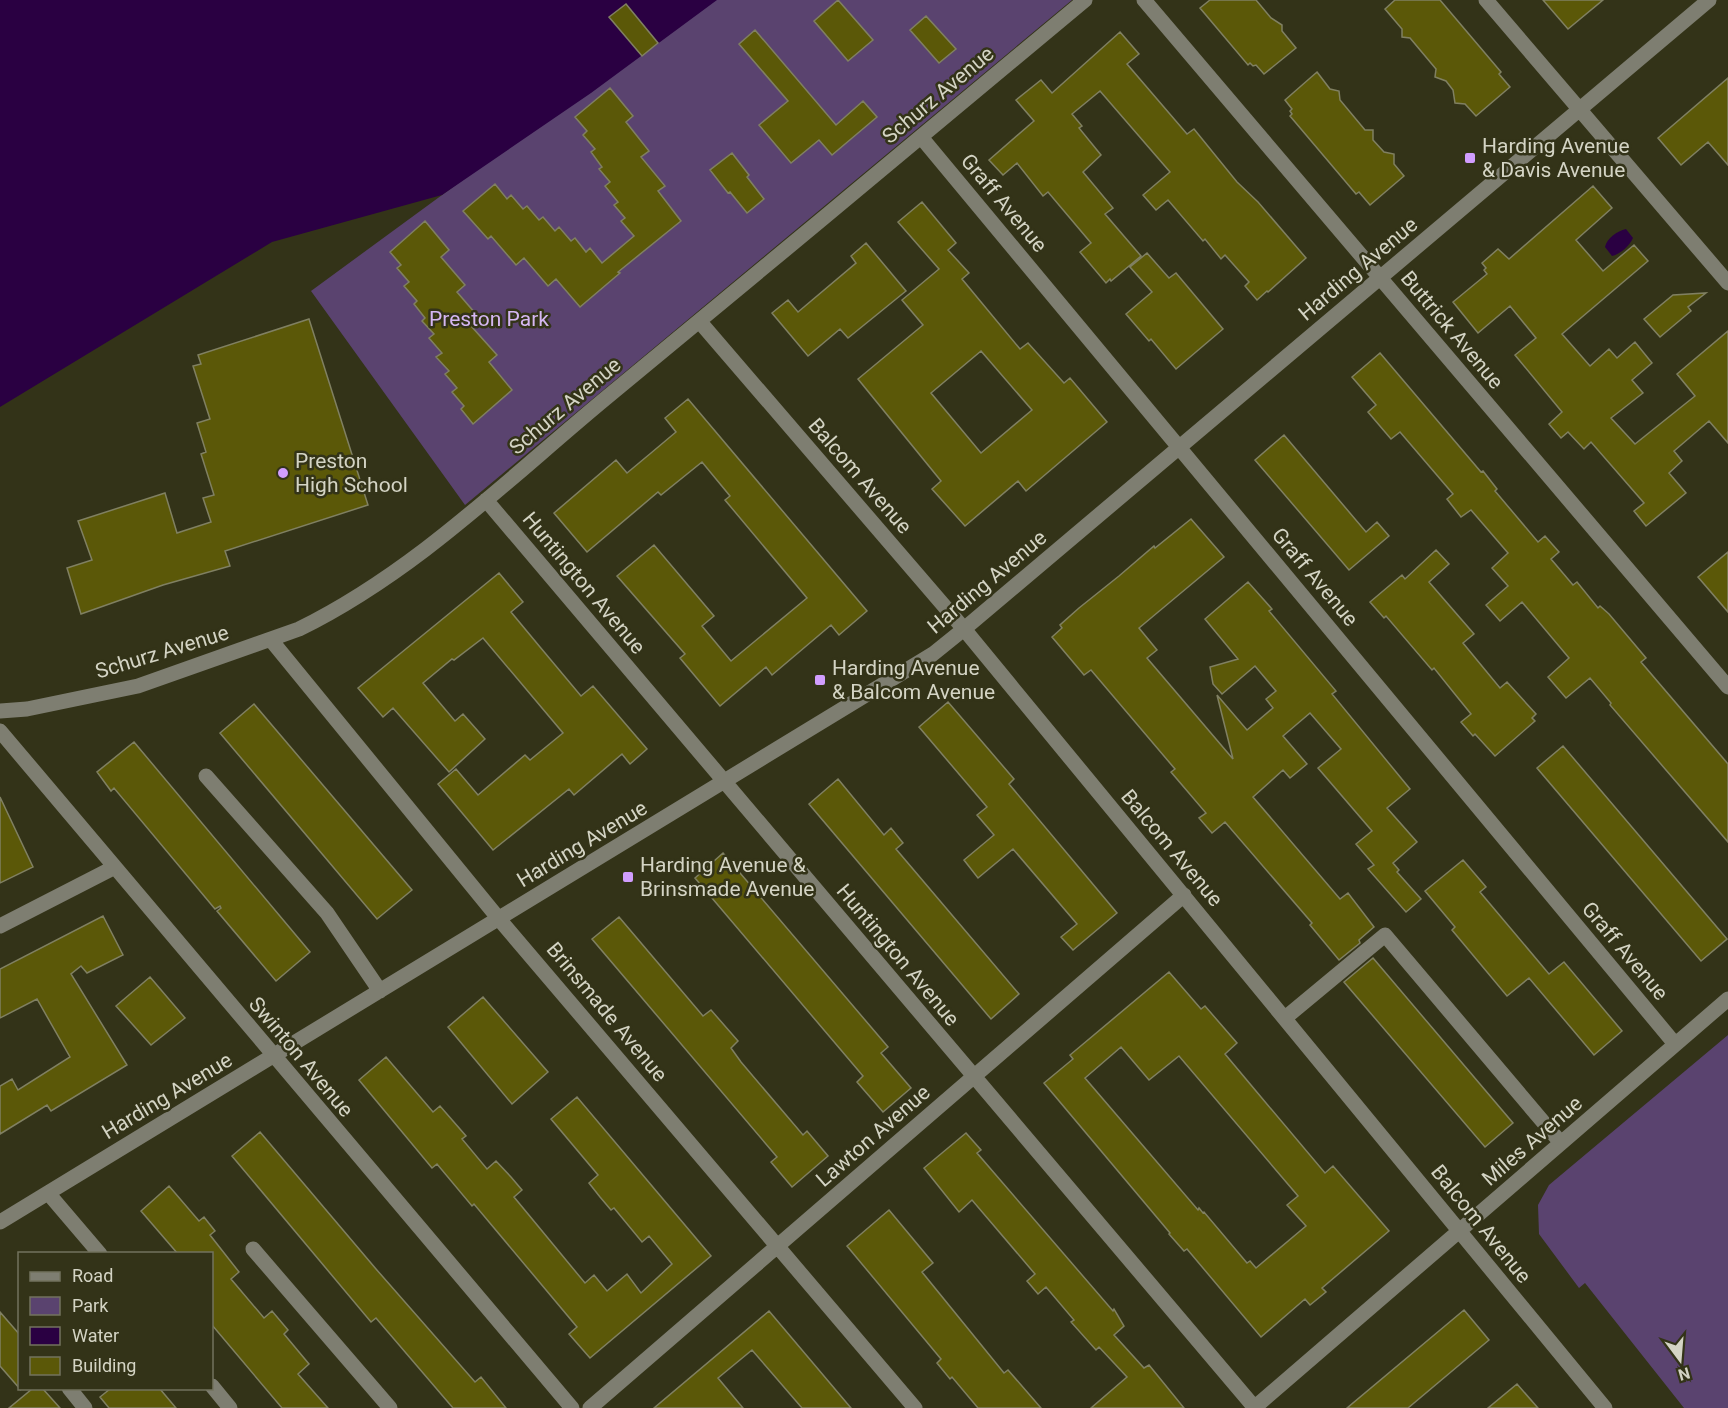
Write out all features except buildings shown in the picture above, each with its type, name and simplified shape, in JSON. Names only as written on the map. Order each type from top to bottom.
[{"type":"street","name":"Schurz Avenue","points":[[0,711],[27,709],[138,686],[271,640],[323,616],[384,579],[438,540],[604,399],[700,322],[1085,0]]},
{"type":"street","name":"Buttrick Avenue","points":[[1144,0],[1728,687]]},
{"type":"street","points":[[1486,0],[1728,283]]},
{"type":"street","name":"Harding Avenue","points":[[0,1222],[922,661],[964,629],[1709,0]]},
{"type":"street","name":"Graff Avenue","points":[[921,137],[1676,1044]]},
{"type":"street","name":"Balcom Avenue","points":[[700,322],[964,629],[1605,1408]]},
{"type":"street","name":"Huntington Avenue","points":[[486,500],[1255,1408]]},
{"type":"street","name":"Brinsmade Avenue","points":[[271,640],[500,919],[915,1408]]},
{"type":"street","name":"Swinton Avenue","points":[[0,731],[572,1408]]},
{"type":"street","points":[[206,776],[327,913],[380,991]]},
{"type":"street","points":[[0,926],[116,867]]},
{"type":"street","name":"Lawton Avenue","points":[[590,1408],[1184,895]]},
{"type":"street","points":[[1285,1018],[1385,935],[1561,1143]]},
{"type":"street","name":"Miles Avenue","points":[[1255,1408],[1728,999]]},
{"type":"street","points":[[48,1193],[97,1252]]},
{"type":"street","points":[[254,1249],[390,1408]]},
{"type":"street","points":[[213,1387],[230,1408]]},
{"type":"street","points":[[70,1390],[85,1408]]},
{"type":"green space","name":"Preston Park","points":[[708,0],[1072,0],[465,505],[311,291]]},
{"type":"green space","points":[[1728,1035],[1728,1408],[1684,1408],[1585,1283],[1579,1288],[1539,1234],[1538,1205],[1549,1185]]},
{"type":"water","points":[[0,0],[717,0],[591,93],[442,195],[272,242],[0,407]]},
{"type":"water","points":[[1626,229],[1633,238],[1632,241],[1622,251],[1612,256],[1605,247],[1606,244],[1613,235]]},
{"type":"place","name":"Harding Avenue & Davis Avenue","points":[[1470,158]]},
{"type":"place","name":"Preston High School","points":[[283,473]]},
{"type":"place","name":"Harding Avenue & Balcom Avenue","points":[[820,680]]},
{"type":"place","name":"Harding Avenue & Brinsmade Avenue","points":[[628,877]]}]
